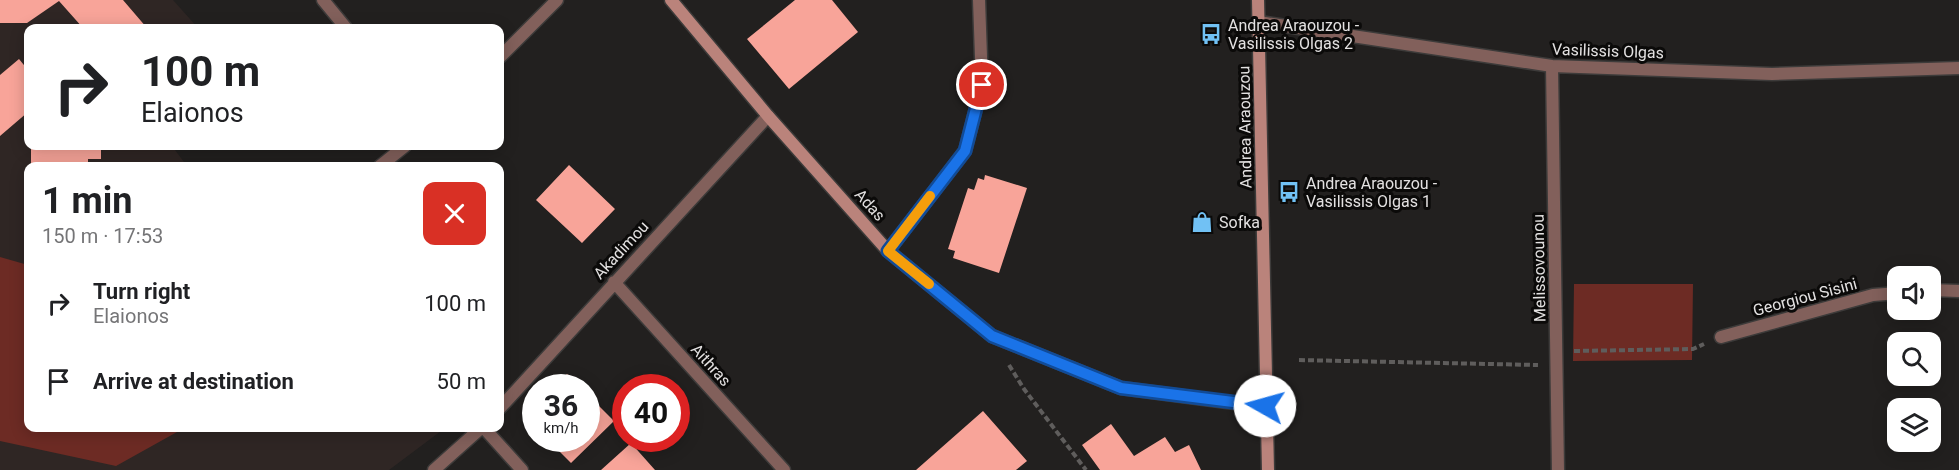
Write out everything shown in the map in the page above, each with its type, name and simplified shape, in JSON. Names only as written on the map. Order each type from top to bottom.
[{"type":"street","points":[[323,0],[343,24]]},
{"type":"street","points":[[504,53],[557,0]]},
{"type":"street","name":"Adas","points":[[671,0],[768,116],[888,251],[992,336],[1121,388],[1265,406]]},
{"type":"street","points":[[888,251],[965,151],[982,85],[979,0]]},
{"type":"street","name":"Andrea Araouzou","points":[[1258,0],[1268,470]]},
{"type":"street","name":"Vasilissis Olgas","points":[[1259,22],[1552,66],[1772,74],[1959,68]]},
{"type":"street","name":"Melissovounou","points":[[1552,66],[1558,470]]},
{"type":"street","name":"Akadimou","points":[[504,404],[768,116]]},
{"type":"street","points":[[385,162],[400,150]]},
{"type":"street","name":"Aithras","points":[[614,282],[784,470]]},
{"type":"street","points":[[1941,290],[1959,291]]},
{"type":"street","name":"Georgiou Sisini","points":[[1721,337],[1873,296],[1887,294]]},
{"type":"street","points":[[434,470],[477,432]]},
{"type":"street","points":[[486,432],[522,470]]},
{"type":"path","points":[[992,336],[1023,389],[1086,470]]},
{"type":"path","points":[[1557,352],[1693,349],[1721,337]]},
{"type":"path","points":[[1299,360],[1557,365]]},
{"type":"shaded area","points":[[0,0],[173,0],[194,24],[24,24],[24,150],[175,150],[184,162],[24,162],[24,432],[440,432],[389,470],[0,470]]},
{"type":"shaded area","points":[[0,257],[24,264],[24,432],[177,432],[116,466],[0,441]]},
{"type":"shaded area","points":[[1574,284],[1693,284],[1692,360],[1573,361]]},
{"type":"building","points":[[0,0],[123,0],[144,24],[79,24],[59,1],[27,23],[0,23]]},
{"type":"building","points":[[795,0],[832,0],[858,32],[789,89],[747,39]]},
{"type":"building","points":[[19,59],[24,65],[24,115],[0,136],[0,75]]},
{"type":"building","points":[[31,150],[101,150],[101,159],[88,159],[88,162],[31,162]]},
{"type":"building","points":[[569,165],[615,209],[582,243],[536,200]]},
{"type":"building","points":[[985,175],[1027,188],[999,273],[953,258],[955,251],[948,249],[968,188],[974,190],[978,178],[984,180]]},
{"type":"building","points":[[600,407],[612,419],[612,423],[600,435]]},
{"type":"building","points":[[983,411],[1027,461],[1016,470],[916,470]]},
{"type":"building","points":[[1111,424],[1134,456],[1165,437],[1175,452],[1189,445],[1201,470],[1100,470],[1082,445]]},
{"type":"building","points":[[560,452],[582,452],[571,463]]},
{"type":"building","points":[[621,452],[639,452],[655,470],[601,470]]},
{"type":"slow traffic","points":[[929,284],[888,251],[930,196]]},
{"type":"place","name":"Andrea Araouzou - Vasilissis Olgas 2","points":[[1211,34]]},
{"type":"place","name":"Andrea Araouzou - Vasilissis Olgas 1","points":[[1289,192]]},
{"type":"place","name":"Sofka","points":[[1202,222]]},
{"type":"route","points":[[982,85],[965,151],[888,251],[992,336],[1121,388],[1265,406]]}]
